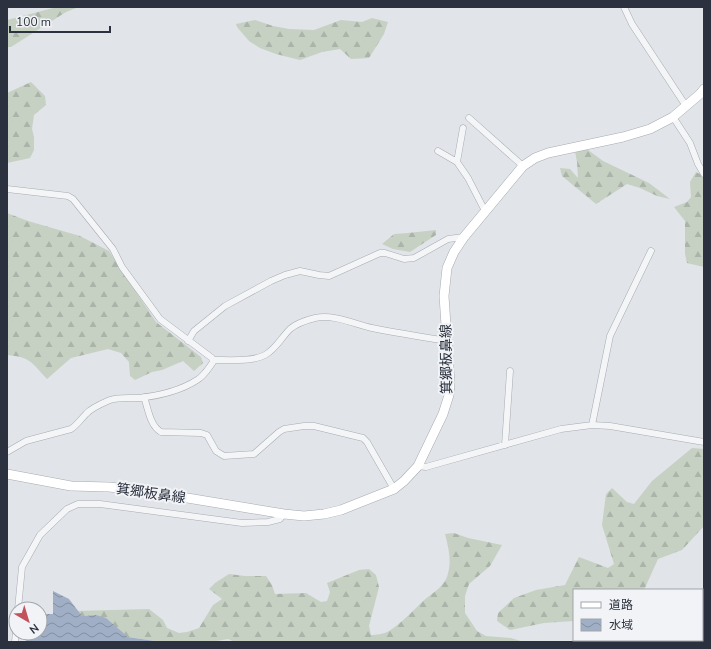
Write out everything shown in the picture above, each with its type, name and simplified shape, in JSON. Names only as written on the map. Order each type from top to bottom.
[{"type":"main road","name":"箕郷板鼻線","points":[[7,474],[71,486],[109,487],[145,491],[304,516],[336,511],[394,488],[404,481],[418,466],[441,420],[448,401],[450,382],[444,296],[445,278],[450,260],[464,237],[523,166],[535,158],[548,153],[633,135],[658,126],[686,106],[704,89]]},
{"type":"street","points":[[624,7],[632,24],[686,106]]},
{"type":"street","points":[[673,116],[690,143],[698,164],[704,174]]},
{"type":"street","points":[[469,118],[523,166]]},
{"type":"street","points":[[457,162],[463,128]]},
{"type":"street","points":[[438,151],[457,162],[468,178],[485,211]]},
{"type":"street","points":[[7,189],[68,196],[73,199],[113,249],[122,267],[160,319],[213,360],[235,360],[264,356],[275,348],[291,328],[304,321],[317,317],[332,318],[370,327],[448,341]]},
{"type":"street","points":[[188,341],[194,331],[225,306],[285,275],[300,271],[319,276],[329,276],[380,253],[404,259],[414,258],[448,239],[464,237]]},
{"type":"street","points":[[592,425],[610,336],[651,251]]},
{"type":"street","points":[[7,452],[26,442],[71,429],[77,425],[89,411],[110,400],[116,398],[144,397],[165,392],[197,380],[206,373],[213,360]]},
{"type":"street","points":[[505,445],[510,370]]},
{"type":"street","points":[[144,397],[151,417],[157,429],[161,432],[201,433],[207,435],[216,451],[224,456],[254,454],[284,429],[304,426],[314,426],[363,438],[367,442],[394,488]]},
{"type":"street","points":[[418,466],[426,468],[562,429],[592,425],[632,429],[703,441]]},
{"type":"street","points":[[19,601],[22,567],[40,534],[67,509],[74,506],[83,504],[100,504],[242,522],[268,522],[280,519],[284,514]]},
{"type":"green space","points":[[57,7],[79,7],[66,12],[11,47],[7,47],[7,20]]},
{"type":"green space","points":[[372,18],[388,22],[384,34],[369,58],[351,59],[340,49],[322,52],[300,60],[276,54],[260,48],[249,41],[236,24],[255,20],[289,29],[314,30],[341,20],[362,22]]},
{"type":"green space","points":[[31,82],[45,96],[46,105],[34,115],[32,129],[34,137],[34,150],[30,158],[7,163],[7,93]]},
{"type":"green space","points":[[584,147],[603,161],[649,183],[670,199],[657,196],[627,184],[596,204],[562,176],[560,168],[570,169],[578,178],[575,151]]},
{"type":"green space","points":[[696,172],[704,176],[704,267],[687,263],[685,254],[685,221],[674,207],[687,202],[691,197],[690,182]]},
{"type":"green space","points":[[7,213],[28,221],[80,236],[109,251],[156,322],[201,357],[203,363],[194,371],[183,361],[135,380],[130,376],[129,362],[121,353],[108,349],[71,358],[47,379],[26,359],[7,355]]},
{"type":"green space","points":[[436,230],[436,235],[410,252],[393,249],[382,244],[394,234]]},
{"type":"green space","points":[[692,448],[704,449],[704,526],[682,550],[658,559],[644,589],[573,589],[573,621],[544,623],[510,630],[497,621],[498,613],[514,598],[536,590],[565,585],[579,557],[608,568],[614,564],[602,525],[606,494],[612,488],[627,502],[634,504],[652,481]]},
{"type":"green space","points":[[454,533],[468,538],[502,545],[490,566],[469,584],[465,596],[465,613],[477,631],[486,636],[511,638],[524,642],[235,642],[228,639],[211,642],[161,642],[128,637],[96,615],[82,616],[75,611],[149,609],[163,620],[167,628],[179,633],[187,632],[199,628],[213,605],[222,599],[209,589],[229,574],[266,576],[272,585],[275,594],[306,593],[321,602],[327,601],[330,592],[327,583],[359,570],[369,569],[376,575],[379,587],[369,626],[371,635],[385,633],[406,618],[445,581],[449,571],[450,561],[445,534]]},
{"type":"water","points":[[53,591],[69,599],[82,616],[96,615],[106,618],[128,637],[161,642],[26,642],[48,641],[48,614],[53,614]]}]
